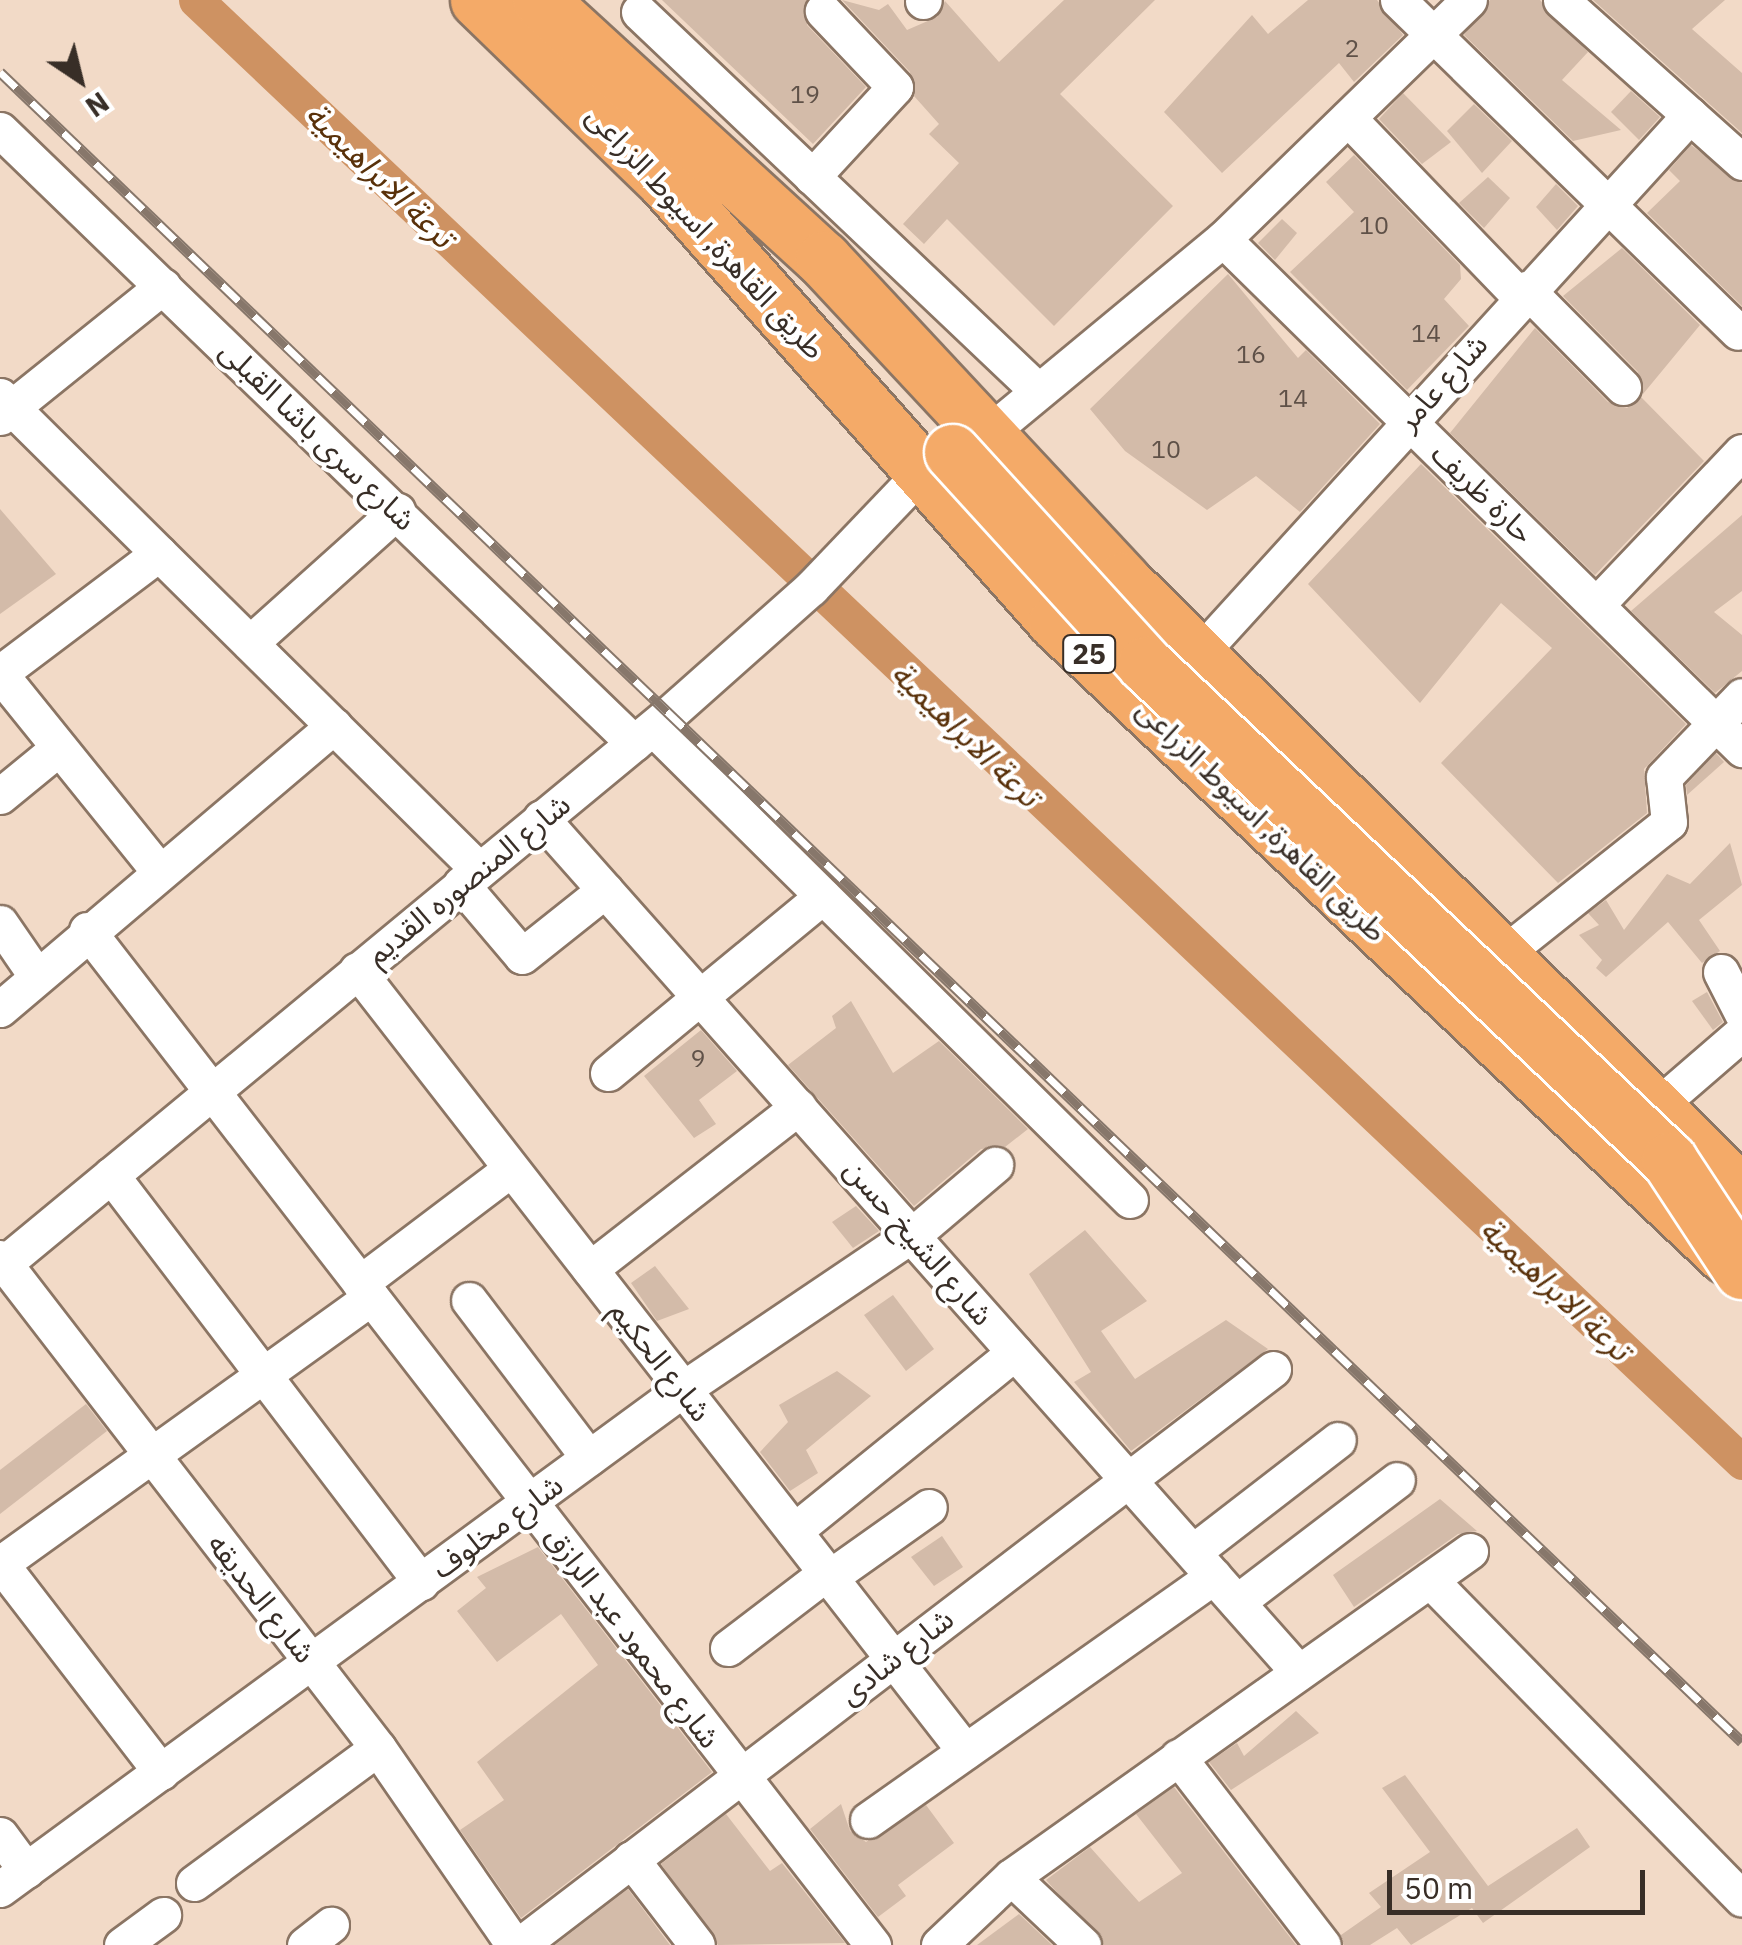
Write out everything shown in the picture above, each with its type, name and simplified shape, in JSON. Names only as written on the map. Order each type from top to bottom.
[{"type":"highway","name":"طريق القاهرة, اسيوط الزراعى","points":[[478,0],[953,453],[1199,654],[1742,1194]]},
{"type":"highway","name":"طريق القاهرة, اسيوط الزراعى","points":[[540,0],[686,132],[712,189],[953,453]]},
{"type":"highway","points":[[953,453],[1145,664],[1669,1160],[1742,1268]]},
{"type":"street","points":[[1398,0],[1738,332]]},
{"type":"street","name":"شارع المنصوره القديم","points":[[2,1263],[644,736],[727,664],[880,514],[1223,239],[1469,0]]},
{"type":"street","points":[[1561,0],[1742,162]]},
{"type":"street","points":[[582,39],[648,6],[812,177],[1035,388]]},
{"type":"street","points":[[812,177],[895,87],[823,10]]},
{"type":"street","name":"شارع عامر","points":[[1199,654],[1522,293],[1690,115]]},
{"type":"street","points":[[1348,118],[1522,293],[1623,387]]},
{"type":"street","name":"شارع سرى باشا القبلى","points":[[0,130],[397,512],[824,896],[1130,1200]]},
{"type":"street","name":"حارة ظريف","points":[[1223,239],[1729,737]]},
{"type":"street","points":[[163,286],[4,407],[334,726],[470,877],[522,956],[605,890]]},
{"type":"street","points":[[1597,604],[1742,452]]},
{"type":"street","points":[[250,643],[397,512]]},
{"type":"street","points":[[159,554],[0,674],[55,751],[159,871]]},
{"type":"street","points":[[1502,955],[1669,822],[1664,777],[1729,737],[1742,696]]},
{"type":"street","points":[[0,1010],[35,974],[334,726]]},
{"type":"street","points":[[0,796],[55,751]]},
{"type":"street","name":"شارع الشيخ حسن","points":[[542,818],[798,1107],[916,1232],[1014,1352],[1296,1668]]},
{"type":"street","points":[[608,1072],[824,896]]},
{"type":"street","points":[[0,924],[35,974]]},
{"type":"street","name":"شارع محمود عبد الرازق","points":[[87,930],[873,1945]]},
{"type":"street","name":"شارع الحكيم","points":[[357,970],[965,1752]]},
{"type":"street","points":[[1720,972],[1742,1012]]},
{"type":"street","points":[[1656,1108],[1742,1033]]},
{"type":"street","points":[[590,1270],[798,1107]]},
{"type":"street","name":"شارع مخلوف","points":[[13,1879],[683,1389],[916,1232],[996,1165]]},
{"type":"street","points":[[161,1772],[0,1564],[264,1376],[512,1169]]},
{"type":"street","points":[[111,1174],[420,1582]]},
{"type":"street","name":"شارع الحديقه","points":[[2,1263],[378,1748],[517,1945]]},
{"type":"street","points":[[469,1300],[589,1458]]},
{"type":"street","points":[[794,1531],[1014,1352]]},
{"type":"street","name":"شارع شادى","points":[[517,1945],[741,1778],[1272,1369]]},
{"type":"street","points":[[1214,1577],[1338,1440]]},
{"type":"street","points":[[868,1820],[1214,1577],[1396,1480]]},
{"type":"street","points":[[728,1648],[929,1508]]},
{"type":"street","points":[[939,1945],[1011,1877],[1296,1668],[1470,1551]]},
{"type":"street","points":[[1430,1580],[1742,1899]]},
{"type":"street","points":[[194,1884],[378,1748]]},
{"type":"street","points":[[1178,1758],[1323,1945]]},
{"type":"street","points":[[0,1835],[13,1879]]},
{"type":"street","points":[[631,1859],[696,1945]]},
{"type":"street","points":[[1011,1877],[1082,1945]]},
{"type":"street","points":[[131,1942],[163,1915]]},
{"type":"building","points":[[662,0],[806,0],[807,25],[866,87],[813,144]]},
{"type":"building","points":[[842,0],[879,10],[888,4],[907,30],[937,17],[945,1],[999,62],[1064,0],[1155,0],[1060,94],[1173,206],[1054,326],[947,219],[924,244],[903,224],[959,163],[929,134],[939,124],[914,96],[910,72]]},
{"type":"building","points":[[1308,0],[1377,0],[1403,35],[1354,82],[1339,63],[1222,173],[1164,112],[1252,15],[1268,34]]},
{"type":"building","points":[[1490,0],[1540,0],[1588,52],[1562,80],[1621,130],[1573,141],[1464,35]]},
{"type":"building","points":[[1593,0],[1725,0],[1692,29],[1742,73],[1742,133]]},
{"type":"building","points":[[1631,91],[1660,117],[1639,140],[1611,112]]},
{"type":"building","points":[[1403,93],[1451,142],[1422,164],[1379,119]]},
{"type":"building","points":[[1474,104],[1512,141],[1482,173],[1447,131]]},
{"type":"building","points":[[1691,145],[1742,183],[1742,306],[1647,213],[1680,181],[1669,170]]},
{"type":"building","points":[[1354,155],[1460,265],[1461,279],[1444,299],[1469,326],[1407,390],[1290,272],[1354,212],[1326,182]]},
{"type":"building","points":[[1488,177],[1510,198],[1484,228],[1459,203]]},
{"type":"building","points":[[1556,184],[1578,206],[1557,230],[1536,207]]},
{"type":"building","points":[[1282,219],[1297,233],[1275,260],[1258,243]]},
{"type":"building","points":[[1622,248],[1700,325],[1643,394],[1638,372],[1563,296]]},
{"type":"building","points":[[1228,274],[1298,358],[1306,350],[1380,424],[1300,512],[1256,476],[1207,510],[1125,451],[1090,409]]},
{"type":"building","points":[[1535,328],[1608,402],[1627,408],[1641,397],[1704,461],[1595,575],[1450,433]]},
{"type":"building","points":[[1421,464],[1686,724],[1644,769],[1647,813],[1558,883],[1441,763],[1552,648],[1501,603],[1420,703],[1308,584]]},
{"type":"building","points":[[0,509],[56,574],[0,614]]},
{"type":"building","points":[[1742,515],[1742,591],[1714,612],[1742,635],[1742,671],[1715,693],[1631,611]]},
{"type":"building","points":[[1716,753],[1724,762],[1687,795],[1686,785]]},
{"type":"building","points":[[1730,843],[1742,885],[1699,920],[1720,951],[1702,963],[1668,922],[1606,977],[1596,968],[1602,960],[1579,935],[1599,925],[1588,913],[1606,900],[1624,930],[1667,874],[1690,884]]},
{"type":"building","points":[[1707,992],[1723,1022],[1713,1030],[1692,1001]]},
{"type":"building","points":[[851,1001],[893,1073],[939,1041],[1028,1129],[1005,1147],[981,1149],[914,1206],[788,1065],[836,1028],[832,1016]]},
{"type":"building","points":[[701,1030],[737,1071],[699,1100],[716,1124],[694,1138],[644,1076]]},
{"type":"building","points":[[856,1206],[879,1231],[853,1248],[832,1222]]},
{"type":"building","points":[[1085,1230],[1147,1301],[1101,1331],[1135,1379],[1226,1320],[1268,1349],[1131,1451],[1074,1382],[1091,1372],[1029,1274]]},
{"type":"building","points":[[655,1266],[689,1309],[657,1321],[631,1283]]},
{"type":"building","points":[[893,1295],[934,1349],[906,1371],[864,1315]]},
{"type":"building","points":[[837,1371],[871,1396],[806,1450],[818,1473],[790,1491],[760,1452],[788,1422],[779,1405]]},
{"type":"building","points":[[86,1404],[107,1431],[0,1514],[0,1470]]},
{"type":"building","points":[[1440,1499],[1477,1531],[1458,1534],[1354,1607],[1333,1575]]},
{"type":"building","points":[[942,1536],[963,1567],[934,1586],[911,1557]]},
{"type":"building","points":[[538,1547],[712,1772],[521,1918],[460,1830],[504,1800],[477,1762],[598,1665],[561,1614],[497,1662],[457,1611],[486,1588],[477,1577]]},
{"type":"building","points":[[1296,1711],[1319,1733],[1231,1790],[1209,1762],[1237,1743],[1244,1756]]},
{"type":"building","points":[[1405,1775],[1488,1886],[1577,1828],[1590,1847],[1483,1923],[1472,1908],[1411,1945],[1397,1928],[1370,1945],[1344,1945],[1341,1935],[1381,1907],[1369,1893],[1430,1852],[1382,1788]]},
{"type":"building","points":[[1174,1787],[1296,1945],[1104,1945],[1046,1880],[1090,1847],[1139,1902],[1182,1873],[1136,1814]]},
{"type":"building","points":[[841,1804],[850,1831],[866,1842],[926,1805],[954,1843],[898,1885],[906,1896],[878,1917],[810,1829]]},
{"type":"building","points":[[726,1814],[770,1871],[782,1863],[845,1943],[718,1945],[661,1864]]},
{"type":"building","points":[[628,1889],[670,1945],[555,1945]]},
{"type":"building","points":[[1019,1914],[1052,1945],[977,1945]]},
{"type":"waterway","name":"ترعة الابراهيمية","points":[[196,0],[1742,1462]]},
{"type":"railway","points":[[0,72],[1742,1742]]}]
